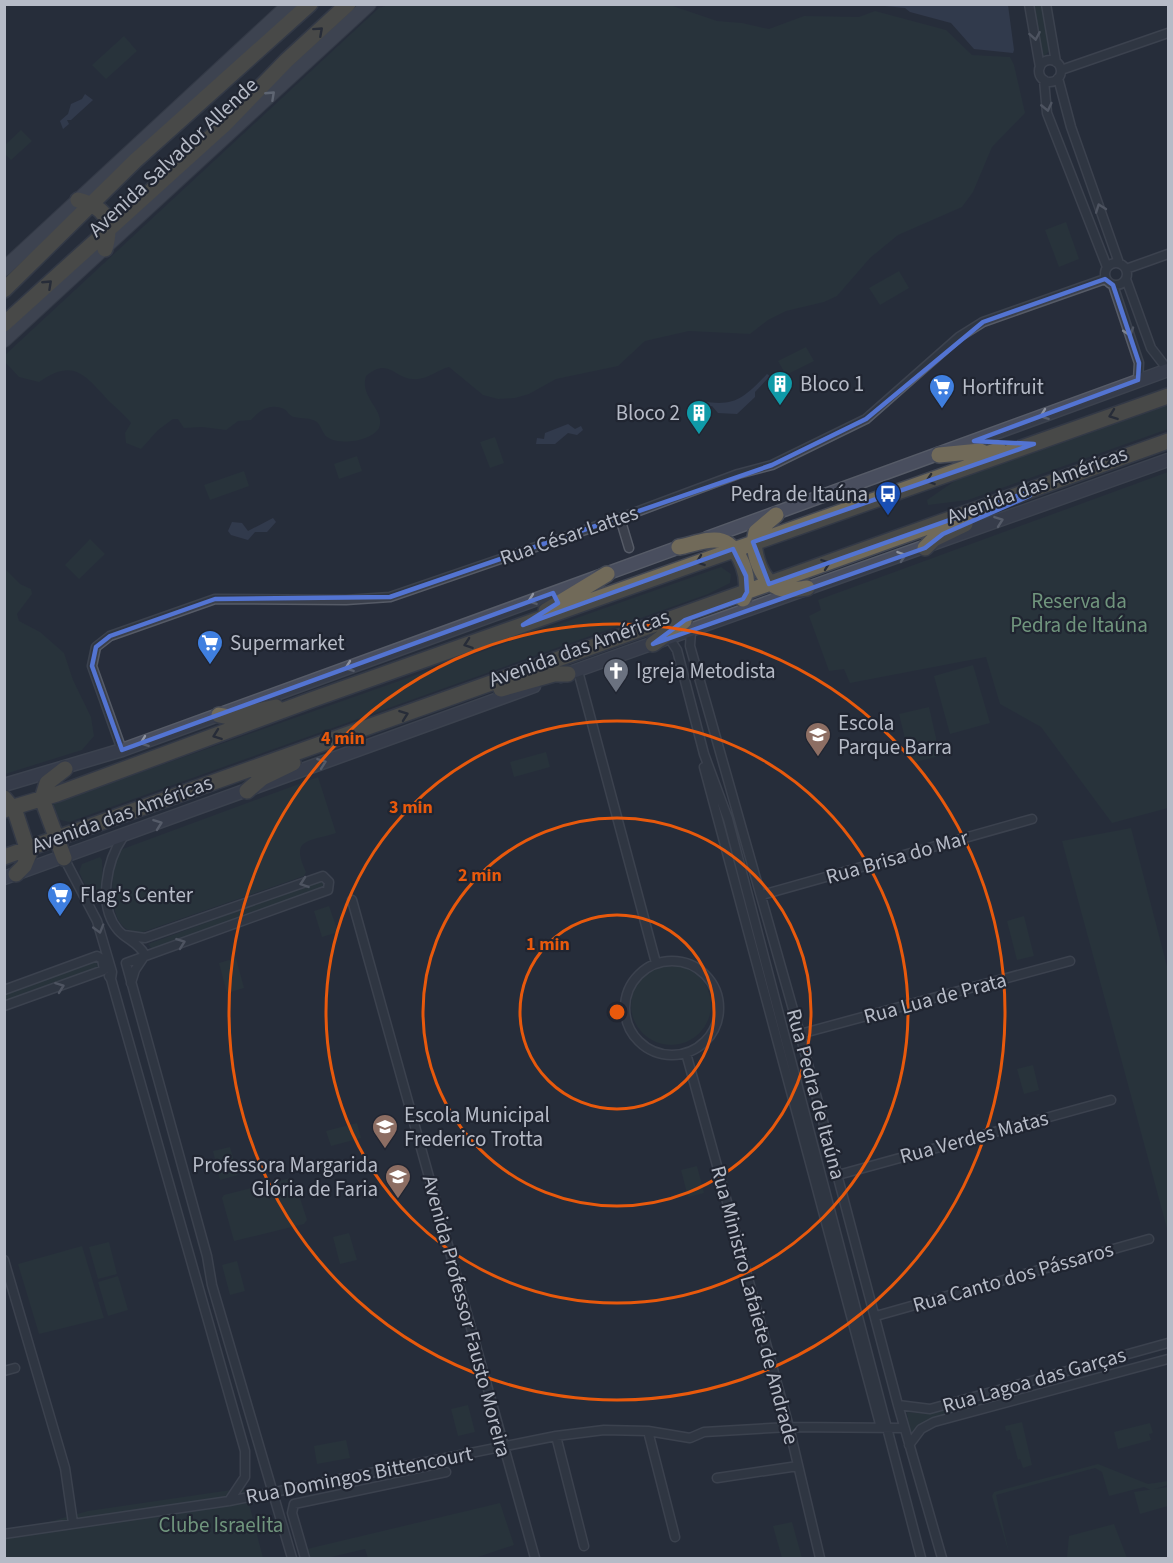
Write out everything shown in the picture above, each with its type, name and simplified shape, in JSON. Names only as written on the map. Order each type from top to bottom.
[{"type":"highway","name":"Avenida Salvador Allende","points":[[4,324],[224,125],[290,57],[348,5]]},
{"type":"highway","name":"Avenida Salvador Allende","points":[[5,289],[84,202],[222,81],[301,7]]},
{"type":"highway","points":[[84,202],[104,214],[108,229],[105,249]]},
{"type":"highway","name":"Avenida das Américas","points":[[7,805],[42,799],[732,549],[1168,396]]},
{"type":"highway","name":"Avenida das Américas","points":[[4,857],[1168,441]]},
{"type":"highway","points":[[939,455],[980,451],[986,454],[1014,445],[1034,444]]},
{"type":"highway","points":[[925,548],[943,534],[1022,499],[1037,489]]},
{"type":"highway","points":[[776,515],[759,528],[755,542],[762,570],[771,584],[783,590],[807,588]]},
{"type":"highway","points":[[653,644],[685,620],[732,604],[742,599],[747,592],[742,566],[732,549],[720,540],[679,547]]},
{"type":"highway","points":[[523,625],[568,595],[593,584],[607,573]]},
{"type":"highway","points":[[439,702],[469,698],[573,672]]},
{"type":"highway","points":[[219,715],[229,717],[311,700]]},
{"type":"highway","points":[[247,790],[262,778],[283,770],[329,742]]},
{"type":"highway","points":[[64,858],[42,799],[48,783],[65,769]]},
{"type":"highway","points":[[7,805],[28,849],[28,858],[10,876]]},
{"type":"main road","name":"Avenida Salvador Allende","points":[[4,340],[369,4]]},
{"type":"main road","name":"Avenida Salvador Allende","points":[[4,269],[84,202]]},
{"type":"main road","points":[[4,785],[65,769],[122,750],[679,547],[776,515],[1168,370]]},
{"type":"main road","name":"Avenida das Américas","points":[[10,876],[1168,460]]},
{"type":"street","points":[[1029,4],[1040,67],[1039,73],[1044,80],[1047,113],[1107,267],[1105,279],[1113,285],[1139,363],[1138,380]]},
{"type":"street","points":[[1046,4],[1071,127],[1151,348],[1168,370]]},
{"type":"street","points":[[1044,80],[1050,82],[1058,70],[1168,33]]},
{"type":"street","points":[[1040,67],[1045,62],[1058,70]]},
{"type":"street","points":[[1107,267],[1112,263],[1123,266],[1168,254]]},
{"type":"street","name":"Rua César Lattes","points":[[122,750],[92,666],[92,656],[96,648],[110,636],[215,599],[346,600],[390,597],[620,518],[738,474],[772,465],[842,433],[866,418],[959,337],[983,322],[1105,279]]},
{"type":"street","points":[[1113,285],[1121,284],[1126,279]]},
{"type":"street","points":[[620,518],[629,548]]},
{"type":"street","name":"Rua Pedra de Itaúna","points":[[691,630],[690,646],[762,895],[904,1428],[942,1558]]},
{"type":"street","name":"Rua Pedra de Itaúna","points":[[669,639],[677,650],[704,754],[728,819],[884,1428],[921,1558]]},
{"type":"street","points":[[573,672],[656,963]]},
{"type":"street","points":[[714,728],[699,732],[701,757],[884,1428],[916,1558]]},
{"type":"street","points":[[704,754],[720,749]]},
{"type":"street","name":"Rua Brisa do Mar","points":[[762,895],[1032,819]]},
{"type":"street","points":[[123,837],[111,861],[106,894],[115,925],[124,935],[140,946],[145,955]]},
{"type":"street","points":[[64,858],[88,902],[107,950],[112,972],[111,979]]},
{"type":"street","points":[[124,935],[145,939],[323,876],[329,882],[328,890],[126,963],[207,1256],[212,1285],[292,1558]]},
{"type":"street","points":[[88,902],[106,894]]},
{"type":"street","name":"Avenida Professor Fausto Moreira","points":[[352,900],[502,1447],[535,1558]]},
{"type":"street","points":[[131,983],[135,970],[145,955]]},
{"type":"street","points":[[4,990],[97,956],[102,959],[104,970],[111,979],[244,1451],[245,1477],[229,1501]]},
{"type":"street","points":[[671,960],[686,962],[700,969],[711,980],[718,993],[720,1008],[718,1022],[711,1036],[700,1046],[686,1053],[670,1055],[654,1052],[640,1043],[630,1030],[625,1015],[625,998],[631,983],[642,971],[656,963],[671,960]]},
{"type":"street","name":"Rua Lua de Prata","points":[[800,1034],[1070,961]]},
{"type":"street","points":[[4,1006],[104,970]]},
{"type":"street","name":"Rua Ministro Lafaiete de Andrade","points":[[686,1053],[789,1427],[820,1558]]},
{"type":"street","name":"Rua Verdes Matas","points":[[838,1175],[1111,1100]]},
{"type":"street","name":"Rua Canto dos Pássaros","points":[[876,1316],[1149,1239]]},
{"type":"street","points":[[4,1260],[65,1468],[74,1523]]},
{"type":"street","name":"Rua Lagoa das Garças","points":[[898,1405],[930,1409],[1168,1343]]},
{"type":"street","name":"Rua Lagoa das Garças","points":[[909,1445],[921,1429],[934,1422],[1168,1359]]},
{"type":"street","points":[[4,1371],[15,1368]]},
{"type":"street","name":"Rua Domingos Bittencourt","points":[[4,1534],[229,1501],[556,1436],[604,1430],[648,1431],[690,1438],[704,1432],[789,1427],[904,1428]]},
{"type":"street","points":[[648,1431],[675,1537]]},
{"type":"street","points":[[556,1436],[584,1546]]},
{"type":"street","points":[[717,1478],[798,1466]]},
{"type":"street","points":[[305,1558],[292,1513],[294,1504],[446,1472]]},
{"type":"highlighted area","points":[[1105,279],[1113,285],[1139,363],[1138,380],[974,441],[1034,444],[753,542],[769,584],[1037,489],[1029,496],[943,534],[925,548],[653,644],[685,620],[743,599],[747,592],[746,576],[733,549],[523,625],[558,603],[553,593],[122,750],[92,666],[96,647],[110,636],[215,599],[390,597],[772,465],[866,419],[983,322]]},
{"type":"green space","points":[[388,5],[670,5],[717,21],[742,23],[769,29],[804,16],[859,17],[875,11],[946,30],[972,55],[1010,57],[1025,113],[992,147],[973,192],[962,207],[898,235],[870,258],[837,296],[824,302],[786,311],[768,320],[750,334],[689,331],[645,341],[618,366],[556,379],[529,394],[515,398],[498,399],[483,395],[449,367],[418,379],[410,379],[387,369],[374,370],[366,376],[365,384],[380,422],[375,432],[363,439],[347,442],[332,440],[314,420],[297,418],[284,409],[270,407],[258,413],[251,420],[238,421],[226,430],[202,427],[184,428],[178,419],[173,419],[158,430],[141,449],[126,443],[125,433],[131,423],[92,383],[77,372],[61,371],[39,382],[19,377],[5,362],[5,355],[379,8]]},
{"type":"green space","points":[[1033,5],[1042,5],[1049,51],[1045,56],[1041,54]]},
{"type":"green space","points":[[124,36],[137,51],[106,79],[92,65]]},
{"type":"green space","points":[[21,130],[32,141],[11,160],[5,154],[5,145]]},
{"type":"green space","points":[[1066,222],[1079,259],[1059,267],[1045,230]]},
{"type":"green space","points":[[899,271],[909,288],[880,305],[869,288]]},
{"type":"green space","points":[[806,347],[814,361],[786,375],[778,361]]},
{"type":"green space","points":[[1168,403],[1168,429],[968,500],[928,505],[927,500],[959,478]]},
{"type":"green space","points":[[495,437],[504,463],[490,468],[480,442]]},
{"type":"green space","points":[[357,456],[362,471],[339,479],[334,464]]},
{"type":"green space","points":[[244,471],[249,486],[210,500],[204,485]]},
{"type":"green space","name":"Reserva da Pedra de Itaúna","points":[[1168,472],[1168,808],[1112,823],[1041,727],[1000,704],[986,657],[850,683],[844,669],[829,671],[809,616],[821,610],[818,600]]},
{"type":"green space","points":[[90,539],[105,554],[79,579],[65,565]]},
{"type":"green space","points":[[721,567],[731,574],[730,583],[708,594],[69,822],[57,819],[51,804]]},
{"type":"green space","points":[[4,568],[20,584],[31,589],[32,594],[17,614],[19,621],[40,632],[64,653],[73,680],[91,717],[94,736],[82,750],[5,774]]},
{"type":"green space","points":[[973,665],[990,723],[950,734],[934,676]]},
{"type":"green space","points":[[929,707],[940,756],[911,763],[899,714]]},
{"type":"green space","points":[[546,752],[550,767],[514,777],[510,762]]},
{"type":"green space","points":[[318,777],[336,833],[310,840],[301,847],[300,853],[306,872],[304,876],[143,932],[129,930],[119,921],[115,912],[112,890],[114,867],[120,850]]},
{"type":"green space","points":[[1131,828],[1168,970],[1168,1232],[1062,841]]},
{"type":"green space","points":[[100,857],[103,893],[91,897],[79,872],[82,864]]},
{"type":"green space","points":[[320,881],[324,882],[324,888],[152,949],[148,944]]},
{"type":"green space","points":[[329,906],[338,932],[322,937],[314,911]]},
{"type":"green space","points":[[1024,916],[1034,956],[1017,960],[1007,921]]},
{"type":"green space","points":[[236,958],[244,988],[227,993],[219,963]]},
{"type":"green space","points":[[96,961],[98,968],[5,1002],[5,994]]},
{"type":"green space","points":[[671,965],[686,968],[699,977],[708,990],[711,1005],[708,1020],[699,1033],[686,1042],[671,1045],[656,1042],[643,1033],[634,1020],[631,1005],[634,990],[643,977],[656,968]]},
{"type":"green space","points":[[1033,1065],[1039,1090],[1024,1094],[1017,1069]]},
{"type":"green space","points":[[357,1123],[361,1138],[331,1146],[326,1131]]},
{"type":"green space","points":[[230,1147],[238,1175],[220,1180],[213,1151]]},
{"type":"green space","points":[[697,1166],[704,1193],[688,1197],[681,1170]]},
{"type":"green space","points":[[290,1178],[294,1179],[307,1220],[304,1224],[234,1241],[222,1198],[224,1195]]},
{"type":"green space","points":[[349,1233],[357,1260],[340,1264],[333,1237]]},
{"type":"green space","points":[[109,1242],[117,1274],[98,1279],[89,1247]]},
{"type":"green space","points":[[82,1246],[104,1318],[39,1334],[18,1264]]},
{"type":"green space","points":[[237,1261],[245,1291],[230,1295],[222,1265]]},
{"type":"green space","points":[[118,1276],[128,1310],[108,1316],[98,1282]]},
{"type":"green space","points":[[972,1403],[971,1408],[910,1434],[907,1412],[928,1414]]},
{"type":"green space","points":[[468,1405],[475,1432],[458,1436],[451,1409]]},
{"type":"green space","points":[[1022,1422],[1032,1465],[1023,1468],[1020,1459],[1018,1460],[1010,1430],[1006,1431],[1005,1426]]},
{"type":"green space","points":[[1150,1423],[1153,1433],[1149,1434],[1151,1440],[1118,1449],[1114,1432]]},
{"type":"green space","points":[[346,1440],[350,1458],[317,1464],[314,1446]]},
{"type":"green space","points":[[1098,1464],[1148,1484],[1168,1481],[1168,1485],[1151,1490],[1144,1487],[1109,1496],[1102,1472],[1095,1468],[996,1495],[1009,1553],[992,1496],[994,1492]]},
{"type":"green space","points":[[1168,1487],[1168,1506],[1140,1514],[1134,1492]]},
{"type":"green space","name":"Clube Israelita","points":[[245,1488],[263,1558],[5,1558],[5,1534],[88,1511]]},
{"type":"green space","points":[[500,1503],[514,1545],[475,1558],[368,1558],[365,1549],[327,1558],[311,1558],[307,1549]]},
{"type":"green space","points":[[792,1522],[802,1558],[782,1558],[773,1526]]},
{"type":"green space","points":[[1114,1524],[1127,1558],[1067,1557],[1069,1536]]},
{"type":"water","points":[[875,5],[1008,5],[1013,53],[974,49],[951,23],[910,12],[905,8]]},
{"type":"water","points":[[85,94],[93,100],[71,120],[67,120],[69,124],[63,129],[60,121],[68,114],[71,104],[82,99]]},
{"type":"water","points":[[767,374],[770,376],[755,392],[755,397],[737,414],[718,413],[712,406],[701,408],[695,404],[696,400],[720,403],[736,400],[744,396]]},
{"type":"water","points":[[568,424],[575,429],[581,426],[583,430],[577,435],[568,433],[555,444],[536,444],[537,438],[544,439],[545,433]]},
{"type":"water","points":[[273,518],[276,522],[267,532],[255,532],[248,540],[231,535],[228,531],[232,522],[242,523],[248,531]]},
{"type":"place","name":"Bloco 1","points":[[780,407]]},
{"type":"place","name":"Hortifruit","points":[[942,410]]},
{"type":"place","name":"Bloco 2","points":[[699,436]]},
{"type":"place","name":"Pedra de Itaúna","points":[[888,517]]},
{"type":"place","name":"Supermarket","points":[[210,666]]},
{"type":"place","name":"Igreja Metodista","points":[[616,694]]},
{"type":"place","name":"Escola Parque Barra","points":[[818,758]]},
{"type":"place","name":"Flag's Center","points":[[60,918]]},
{"type":"place","name":"Escola Municipal Frederico Trotta","points":[[385,1150]]},
{"type":"place","name":"Professora Margarida Glória de Faria","points":[[398,1200]]}]
